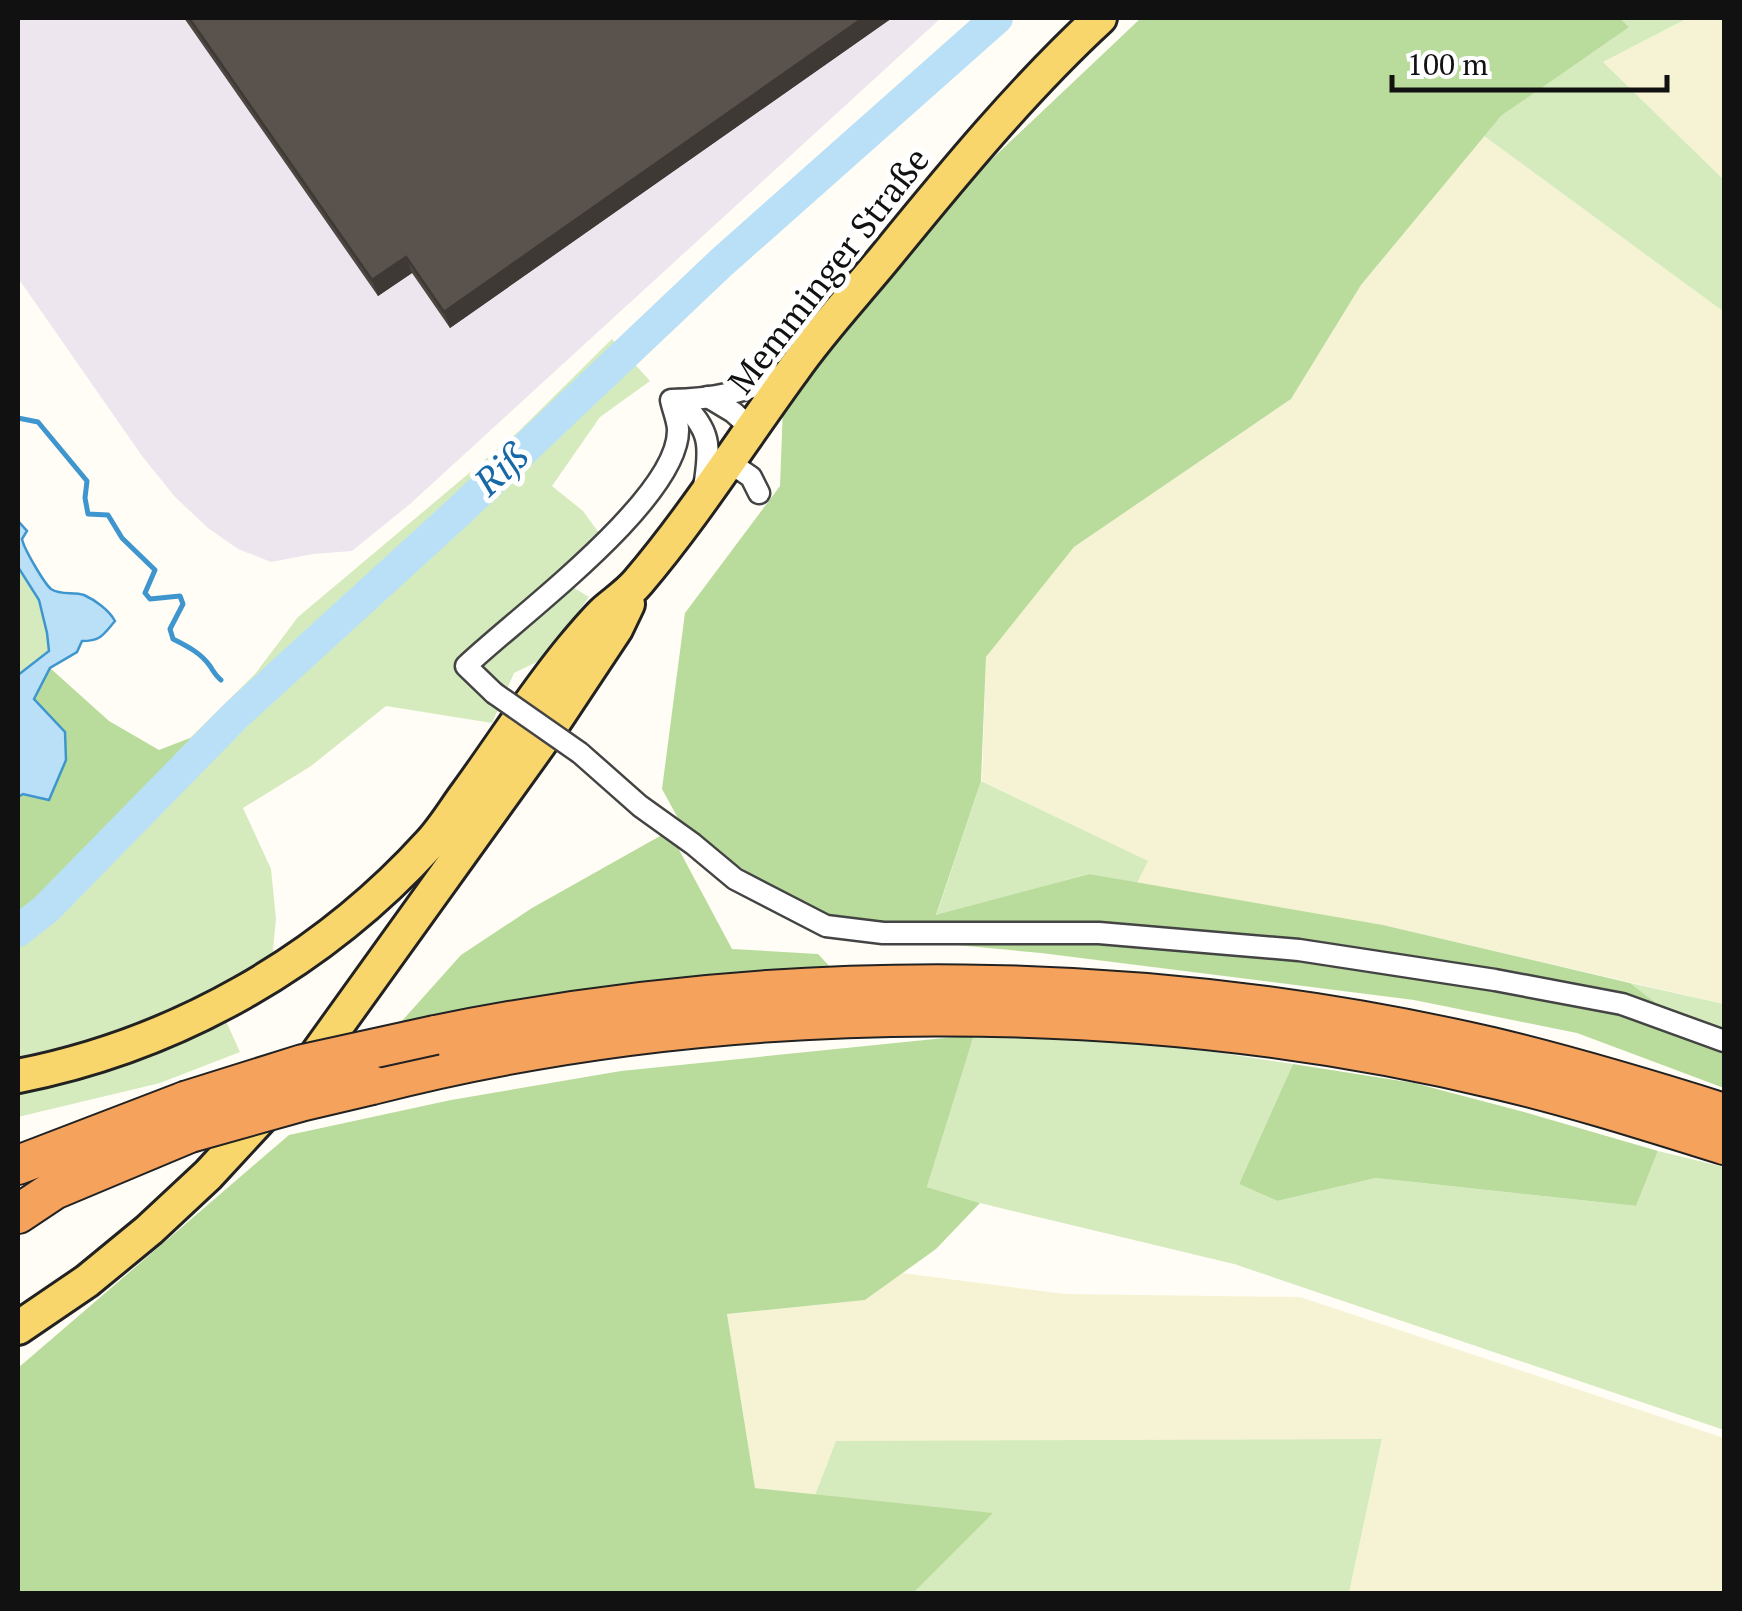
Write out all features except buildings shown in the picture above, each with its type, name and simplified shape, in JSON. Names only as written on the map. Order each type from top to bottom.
[{"type":"highway","points":[[18,1186],[187,1117],[302,1064],[512,1020],[618,1004],[774,988],[928,984],[1118,990],[1292,1010],[1444,1037],[1615,1079],[1724,1114]]},
{"type":"highway","points":[[18,1137],[304,1101],[540,1050],[702,1029],[881,1018],[987,1017],[1224,1032],[1406,1060],[1552,1093],[1724,1146]]},
{"type":"highway","points":[[18,1165],[187,1117]]},
{"type":"highway","points":[[18,1214],[187,1117]]},
{"type":"main road","name":"Memminger Straße","points":[[636,586],[794,370],[960,167],[1076,39],[1100,18]]},
{"type":"main road","points":[[18,1076],[176,1027],[244,992],[306,953],[370,902],[432,841],[570,650],[636,586]]},
{"type":"main road","points":[[18,1328],[87,1281],[150,1230],[208,1175],[306,1069],[541,742],[616,630],[636,586]]},
{"type":"street","points":[[675,400],[748,388],[794,370]]},
{"type":"street","points":[[708,396],[752,429]]},
{"type":"street","points":[[675,400],[702,426],[708,442],[709,460],[701,499]]},
{"type":"street","points":[[675,400],[675,448],[668,466],[632,514],[586,563],[466,666],[494,693],[580,752],[640,806],[736,879],[826,926],[883,933],[1099,933],[1299,950],[1622,1004],[1724,1041]]},
{"type":"street","points":[[729,462],[750,477],[759,493]]},
{"type":"shaded area","points":[[18,18],[941,18],[410,504],[352,551],[271,562],[238,549],[175,497],[18,278]]},
{"type":"shaded area","points":[[1688,18],[1724,18],[1724,180],[1603,62]]},
{"type":"shaded area","points":[[1484,136],[1724,312],[1724,1004],[1383,925],[1137,883],[1147,861],[982,781],[986,657],[1074,547],[1291,399],[1361,285]]},
{"type":"shaded area","points":[[902,1273],[1065,1294],[1300,1297],[1724,1438],[1724,1593],[1349,1593],[1382,1440],[836,1441],[815,1495],[755,1488],[727,1314],[865,1300]]},
{"type":"green space","points":[[1141,18],[1620,18],[1629,27],[1501,116],[1361,285],[1291,399],[1074,547],[986,657],[981,781],[936,915],[1089,874],[1383,925],[1630,983],[1706,1041],[1724,1041],[1724,1088],[1577,1033],[1414,1000],[925,942],[807,911],[685,831],[662,789],[685,613],[780,486],[783,407],[939,209]]},
{"type":"green space","points":[[1620,18],[1688,18],[1603,62],[1724,180],[1724,312],[1484,136],[1501,116],[1628,26]]},
{"type":"green space","points":[[612,339],[650,381],[600,417],[552,486],[583,511],[599,533],[554,576],[589,597],[543,659],[514,673],[492,723],[386,706],[311,766],[243,808],[271,869],[276,919],[272,959],[212,990],[240,1052],[160,1083],[18,1117],[18,948],[36,937],[205,759],[190,738],[255,674],[298,617],[518,432]]},
{"type":"green space","points":[[18,567],[41,607],[49,651],[18,675]]},
{"type":"green space","points":[[50,668],[109,721],[159,750],[190,738],[205,758],[36,937],[18,948],[18,797],[65,732],[34,700]]},
{"type":"green space","points":[[981,781],[1148,861],[1137,883],[1088,874],[936,916]]},
{"type":"green space","points":[[669,831],[732,949],[818,954],[833,970],[401,1022],[461,955],[532,908]]},
{"type":"green space","points":[[1630,983],[1724,1004],[1724,1041],[1706,1041]]},
{"type":"green space","points":[[974,1035],[1134,1040],[1293,1064],[1239,1184],[1277,1201],[1376,1178],[1636,1206],[1658,1151],[1724,1167],[1724,1430],[1234,1264],[927,1187]]},
{"type":"green space","points":[[974,1035],[927,1187],[980,1203],[936,1249],[865,1300],[727,1314],[755,1488],[993,1513],[913,1593],[18,1594],[18,1368],[289,1135],[451,1100],[621,1071]]},
{"type":"green space","points":[[1293,1064],[1414,1083],[1658,1151],[1636,1206],[1376,1178],[1277,1201],[1239,1184]]},
{"type":"green space","points":[[1382,1439],[1349,1593],[912,1593],[815,1495],[836,1441]]},
{"type":"water","points":[[19,522],[27,531],[22,539],[26,550],[51,589],[88,597],[115,621],[101,636],[82,641],[77,652],[50,668],[34,699],[65,732],[66,760],[49,800],[23,794],[18,797],[18,675],[49,651],[39,600],[18,567]]},
{"type":"waterway","name":"Riß","points":[[18,931],[46,909],[236,715],[454,516],[722,262],[997,18]]},
{"type":"waterway","points":[[18,418],[38,422],[87,481],[88,514],[108,515],[122,538],[155,570],[145,593],[150,599],[180,596],[183,604],[170,629],[173,639],[202,657],[221,680]]}]
